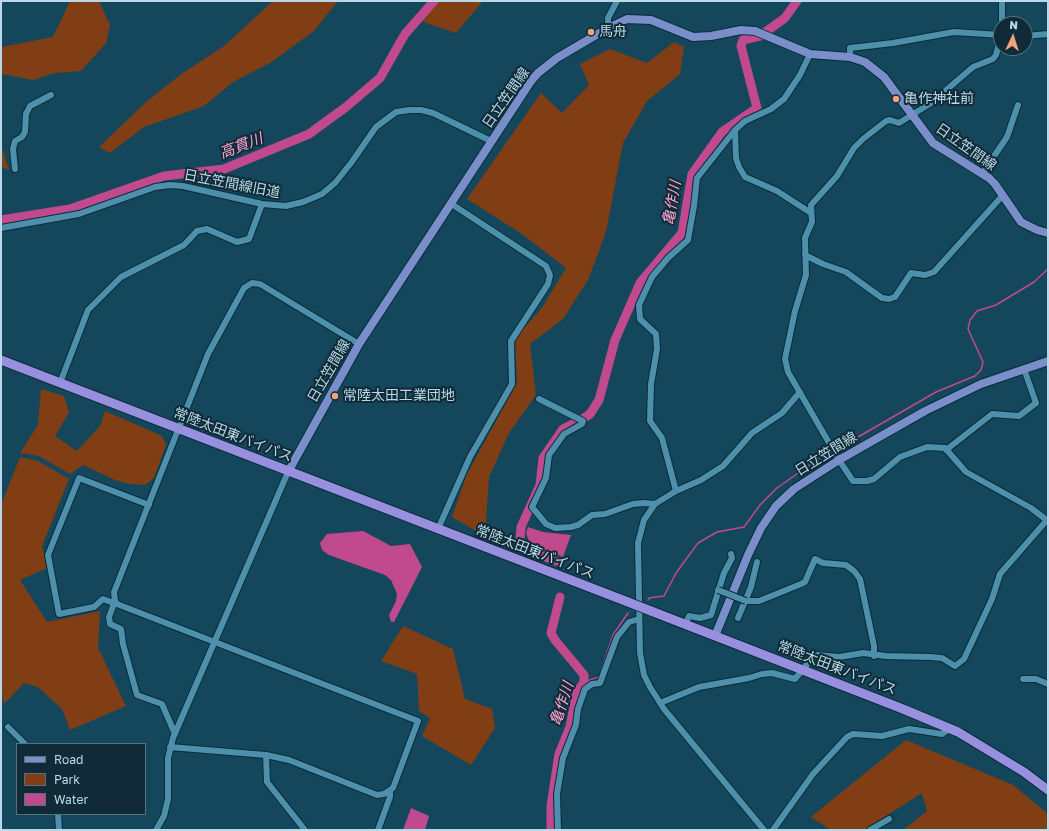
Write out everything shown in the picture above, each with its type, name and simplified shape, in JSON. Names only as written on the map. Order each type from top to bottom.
[{"type":"highway","name":"常陸太田東バイパス","points":[[1,360],[904,709],[949,729],[994,753],[1048,790]]},
{"type":"main road","name":"日立笠間線","points":[[288,472],[359,344],[450,203],[538,72],[557,58],[608,28],[627,19],[643,18],[693,37],[702,38],[741,30],[764,33],[810,54],[850,57],[865,62],[884,77],[933,143],[995,184],[1021,222],[1037,230],[1048,233]]},
{"type":"main road","name":"日立笠間線","points":[[715,636],[748,554],[761,528],[776,506],[794,489],[839,460],[925,411],[981,384],[1048,361]]},
{"type":"street","points":[[608,28],[608,18],[617,1]]},
{"type":"street","points":[[1002,1],[1002,16]]},
{"type":"street","points":[[850,57],[850,48],[894,43],[954,32],[993,34]]},
{"type":"street","points":[[1033,35],[1048,34]]},
{"type":"street","points":[[676,492],[662,438],[650,421],[651,384],[657,349],[656,334],[640,319],[638,305],[652,277],[668,258],[688,240],[697,178],[734,130],[745,121],[770,109],[784,99],[800,75],[810,54]]},
{"type":"street","points":[[662,706],[699,687],[711,683],[749,678],[767,673],[795,679],[812,658],[817,655],[839,657],[863,653],[874,656],[930,656],[942,658],[955,666],[964,659],[992,599],[1000,574],[1048,521],[1031,508],[966,472],[946,450],[927,447],[900,457],[874,479],[867,481],[853,481],[839,460],[788,372],[785,359],[795,311],[806,275],[805,238],[812,222],[811,205],[837,176],[854,148],[863,139],[886,122],[890,120],[899,123],[932,103],[973,67],[993,59],[995,56]]},
{"type":"street","points":[[15,169],[13,149],[15,141],[22,137],[25,132],[26,114],[30,106],[51,95]]},
{"type":"street","points":[[982,174],[1006,137],[1018,105]]},
{"type":"street","name":"日立笠間線旧道","points":[[1,228],[78,214],[155,187],[170,185],[183,186],[262,204],[286,206],[303,202],[322,194],[335,183],[376,127],[396,112],[421,110],[433,113],[491,141]]},
{"type":"street","points":[[734,130],[738,167],[745,178],[777,191],[811,212]]},
{"type":"street","points":[[805,255],[823,264],[846,272],[882,298],[889,299],[895,297],[911,273],[925,275],[934,272],[1003,195]]},
{"type":"street","points":[[438,529],[480,439],[512,384],[510,347],[513,337],[550,280],[549,270],[546,266],[450,203]]},
{"type":"street","points":[[60,383],[88,310],[122,277],[184,245],[197,231],[207,229],[237,242],[249,239],[262,204]]},
{"type":"street","points":[[175,734],[162,704],[137,696],[121,629],[110,624],[109,617],[115,601],[114,592],[210,348],[247,284],[252,283],[260,284],[359,344]]},
{"type":"street","points":[[946,450],[992,414],[1019,416],[1036,403],[1024,369]]},
{"type":"street","points":[[764,830],[662,706],[650,687],[641,665],[639,619],[639,534],[644,520],[655,504],[701,480],[723,466],[752,434],[782,413],[800,392]]},
{"type":"street","points":[[539,399],[583,422],[564,434],[549,455],[546,478],[532,507],[546,524],[555,528],[575,526],[592,515],[605,514],[633,504],[655,504]]},
{"type":"street","points":[[156,830],[164,816],[168,799],[168,766],[170,747],[288,472]]},
{"type":"street","points":[[149,505],[79,478],[48,556],[59,614],[94,607],[103,599],[111,602],[115,601],[117,604],[418,721],[393,788],[390,792],[390,797],[378,830]]},
{"type":"street","points":[[685,625],[689,616],[700,618],[711,616],[718,590],[732,558],[731,554]]},
{"type":"street","points":[[718,590],[746,601],[759,601],[805,582],[815,559],[823,563],[846,565],[854,570],[860,579],[874,646],[874,656]]},
{"type":"street","points":[[738,618],[746,601],[755,574],[756,562]]},
{"type":"street","points":[[558,830],[557,794],[563,758],[576,725],[578,709],[585,689],[592,684],[600,683],[617,637],[629,622],[639,619]]},
{"type":"street","points":[[1023,679],[1036,679],[1048,684]]},
{"type":"street","points":[[8,727],[24,743]]},
{"type":"street","points":[[773,830],[813,774],[847,737],[853,734],[882,736],[909,729],[942,734],[949,729]]},
{"type":"street","points":[[170,747],[266,755],[289,760],[377,795],[390,792]]},
{"type":"street","points":[[266,755],[267,782],[305,830]]},
{"type":"street","points":[[58,815],[59,830]]},
{"type":"street","points":[[870,830],[889,819]]},
{"type":"green space","points":[[70,1],[99,1],[110,25],[106,43],[81,71],[55,73],[33,80],[1,75],[1,47],[53,37]]},
{"type":"green space","points":[[273,1],[338,1],[314,31],[270,63],[233,82],[204,106],[144,127],[110,153],[99,147],[146,102],[180,75],[224,46]]},
{"type":"green space","points":[[436,1],[483,1],[456,33],[423,22]]},
{"type":"green space","points":[[674,42],[684,47],[680,74],[647,101],[623,143],[606,232],[588,280],[563,319],[530,344],[536,395],[509,433],[489,477],[485,536],[452,517],[467,474],[517,383],[515,338],[542,308],[566,268],[522,234],[467,199],[541,93],[562,113],[589,85],[580,64],[610,49],[647,63]]},
{"type":"green space","points":[[1,144],[9,170],[1,167]]},
{"type":"green space","points":[[41,389],[64,396],[69,412],[55,436],[77,451],[100,426],[105,411],[162,436],[166,445],[154,478],[145,485],[130,484],[115,480],[83,465],[70,474],[39,456],[20,453],[38,425]]},
{"type":"green space","points":[[20,457],[38,461],[69,479],[42,546],[47,568],[20,580],[47,622],[100,611],[98,648],[126,706],[70,730],[62,709],[38,687],[24,683],[4,704],[1,689],[1,505]]},
{"type":"green space","points":[[403,626],[453,649],[465,699],[492,709],[495,728],[471,765],[422,736],[430,718],[419,711],[417,674],[381,661]]},
{"type":"green space","points":[[906,740],[1013,785],[1048,814],[1048,830],[903,830],[927,811],[922,793],[864,830],[831,830],[811,817]]},
{"type":"water","points":[[528,527],[543,532],[571,535],[563,557],[530,544],[526,533]]},
{"type":"water","points":[[363,531],[391,546],[410,544],[422,567],[394,622],[391,622],[389,615],[396,601],[397,594],[391,580],[385,575],[329,555],[322,550],[320,543],[327,534]]},
{"type":"water","points":[[411,808],[429,816],[425,830],[403,830]]},
{"type":"waterway","name":"高貫川","points":[[1,220],[70,209],[164,176],[224,169],[309,134],[346,107],[380,78],[405,34],[434,1]]},
{"type":"waterway","name":"亀作川","points":[[584,418],[590,414],[599,400],[615,340],[640,283],[682,233],[692,174],[722,132],[757,108],[741,46],[743,40],[760,36],[785,18],[797,1]]},
{"type":"waterway","points":[[836,443],[846,444],[936,392],[975,376],[981,370],[983,362],[968,329],[970,320],[977,311],[996,305],[1034,282],[1048,269]]},
{"type":"waterway","name":"亀作川","points":[[556,561],[524,548],[520,539],[521,527],[540,485],[543,458],[563,429],[579,421]]},
{"type":"waterway","points":[[648,600],[649,598],[664,596],[676,573],[698,543],[717,532],[744,527],[760,505],[777,488],[822,456],[824,448],[827,447]]},
{"type":"waterway","name":"亀作川","points":[[551,830],[551,806],[559,754],[570,727],[577,692],[584,682],[584,675],[551,633],[560,597]]},
{"type":"waterway","points":[[584,682],[599,677],[613,635],[628,613]]},
{"type":"place","name":"馬舟","points":[[591,32]]},
{"type":"place","name":"亀作神社前","points":[[896,99]]},
{"type":"place","name":"常陸太田工業団地","points":[[335,396]]}]
